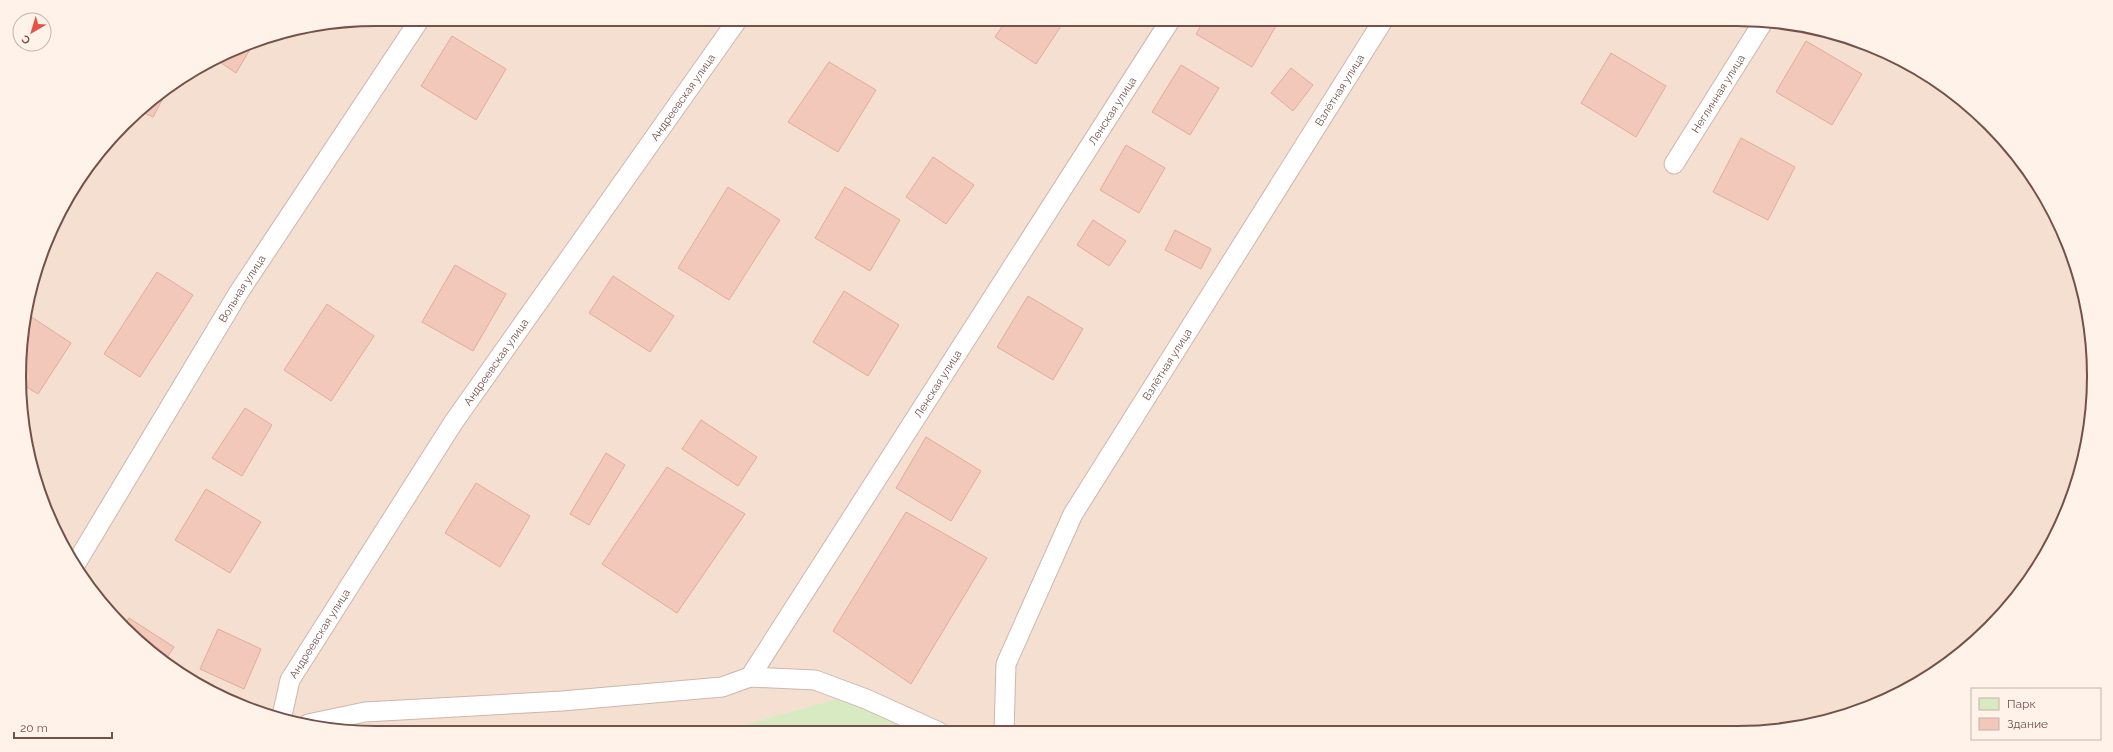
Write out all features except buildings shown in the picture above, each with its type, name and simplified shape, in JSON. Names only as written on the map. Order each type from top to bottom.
[{"type":"lane","name":"Вольная улица","points":[[78,559],[239,292],[415,26]]},
{"type":"lane","name":"Андреевская улица","points":[[283,713],[290,680],[453,423],[733,26]]},
{"type":"lane","name":"Ленская улица","points":[[750,677],[1167,26]]},
{"type":"lane","name":"Взлётная улица","points":[[1004,726],[1006,664],[1073,514],[1380,26]]},
{"type":"lane","name":"Неглинная улица","points":[[1674,164],[1760,27]]},
{"type":"lane","points":[[321,721],[366,712],[562,701],[722,687],[750,677],[815,680],[866,699],[926,726]]},
{"type":"shaded area","points":[[353,27],[1760,27],[1805,33],[1850,45],[1892,62],[1912,73],[1950,98],[1968,113],[2000,145],[2015,163],[2040,201],[2051,221],[2068,263],[2075,285],[2084,330],[2087,376],[2086,399],[2084,422],[2075,467],[2051,531],[2040,551],[2015,589],[2000,607],[1968,639],[1950,654],[1912,679],[1892,690],[1850,707],[1828,714],[1783,723],[1737,726],[905,726],[851,695],[740,726],[353,725],[308,719],[263,707],[221,690],[201,679],[163,654],[145,639],[113,607],[98,589],[73,551],[62,531],[45,489],[38,467],[29,422],[26,376],[27,353],[29,330],[38,285],[62,221],[73,201],[98,163],[113,145],[145,113],[163,98],[201,73],[221,62],[285,38],[330,29]]},
{"type":"green space","points":[[851,695],[899,726],[740,726]]}]
